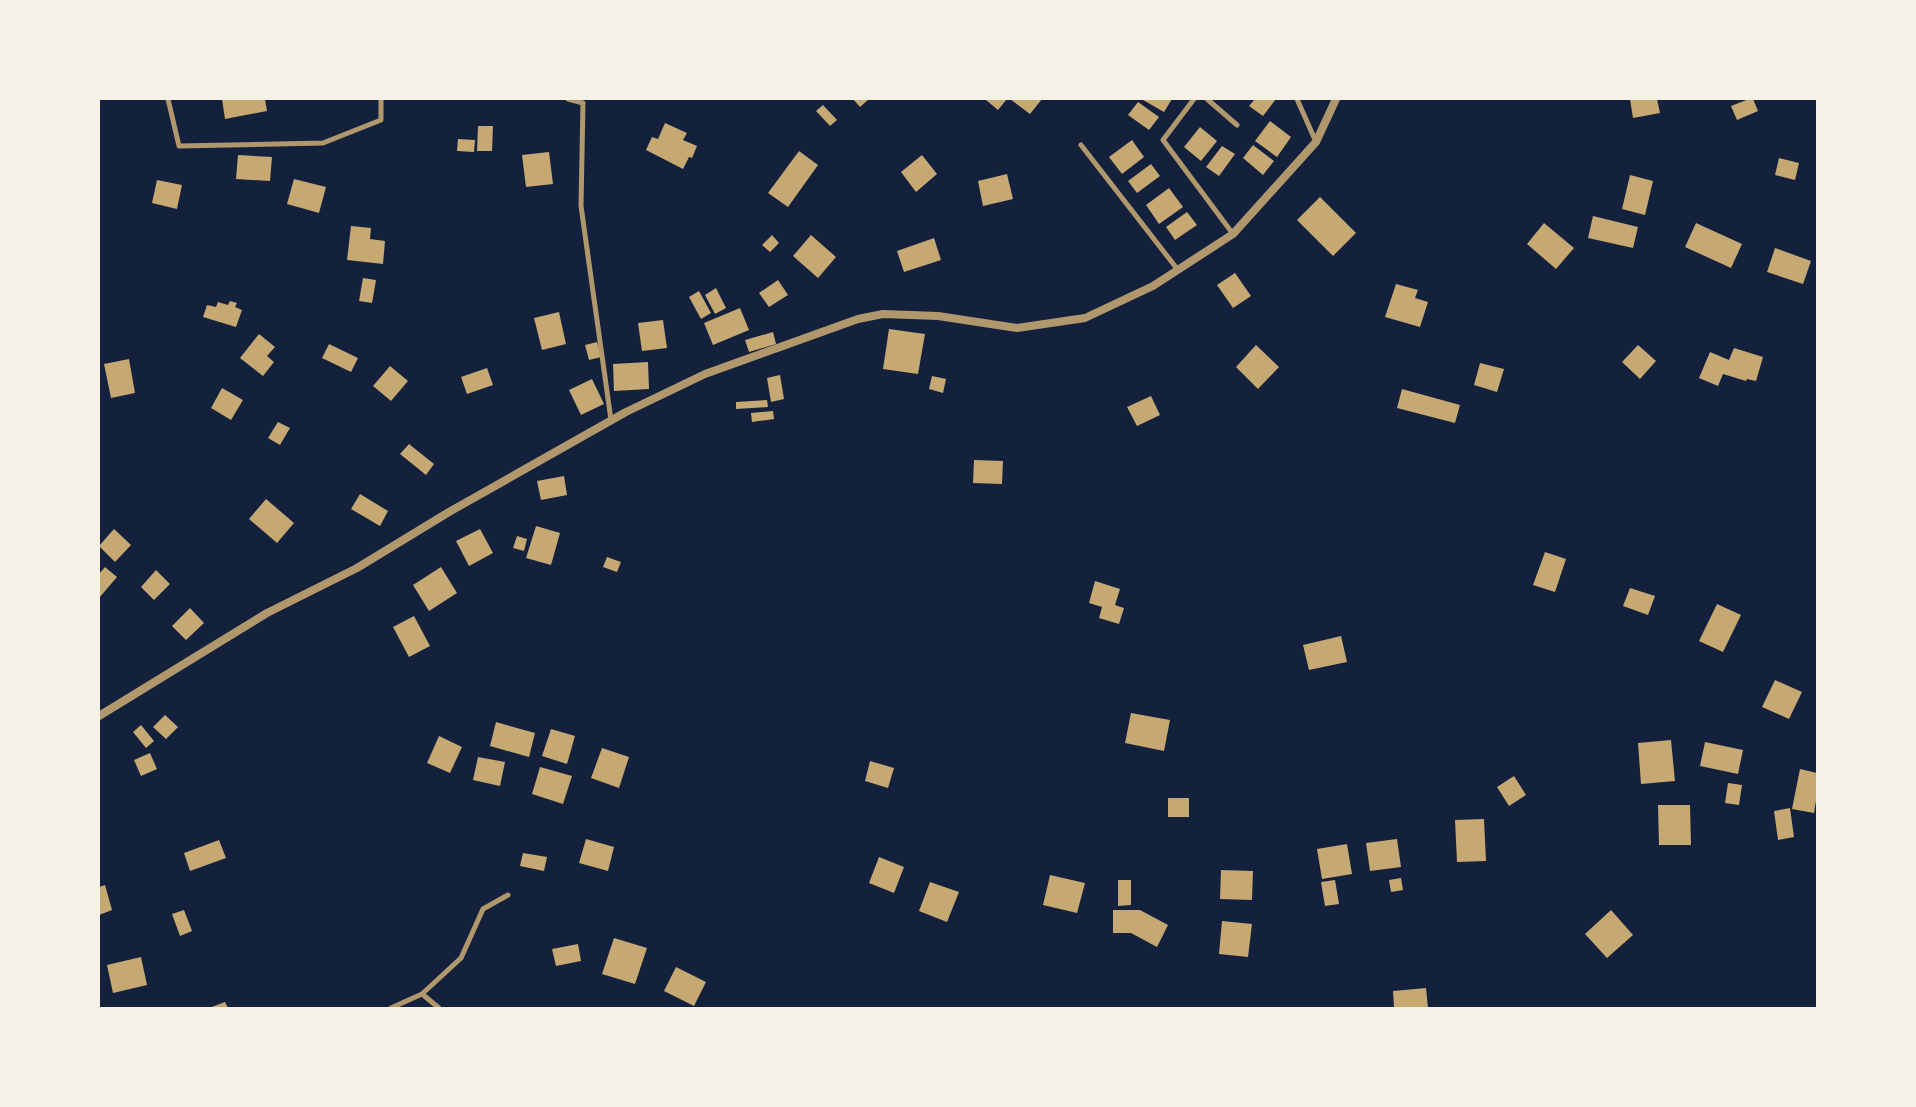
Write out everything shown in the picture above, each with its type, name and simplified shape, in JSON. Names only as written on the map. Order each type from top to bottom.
[{"type":"street","points":[[168,99],[179,146],[323,143],[382,120],[382,99]]},
{"type":"street","points":[[568,99],[584,103],[581,206],[611,420]]},
{"type":"street","points":[[1194,99],[1163,140],[1233,234]]},
{"type":"street","points":[[1207,99],[1237,125]]},
{"type":"street","points":[[1297,99],[1316,142]]},
{"type":"street","points":[[99,716],[268,613],[357,568],[449,512],[611,420],[705,374],[858,318],[883,314],[938,316],[1017,328],[1085,318],[1153,286],[1233,234],[1316,142],[1336,99]]},
{"type":"street","points":[[1081,145],[1178,270]]},
{"type":"street","points":[[391,1008],[422,994],[461,958],[483,909],[508,895]]},
{"type":"street","points":[[422,994],[439,1008]]},
{"type":"building","points":[[222,99],[265,99],[267,111],[225,119]]},
{"type":"building","points":[[853,99],[869,99],[860,107]]},
{"type":"building","points":[[987,99],[1007,99],[998,110]]},
{"type":"building","points":[[1010,99],[1042,99],[1030,114]]},
{"type":"building","points":[[1144,99],[1172,99],[1164,112]]},
{"type":"building","points":[[1255,99],[1276,99],[1263,116],[1249,106]]},
{"type":"building","points":[[1630,99],[1657,99],[1660,113],[1633,118]]},
{"type":"building","points":[[1753,99],[1758,111],[1737,120],[1731,106]]},
{"type":"building","points":[[1138,102],[1159,117],[1149,130],[1128,115]]},
{"type":"building","points":[[823,105],[837,120],[830,126],[816,111]]},
{"type":"building","points":[[1270,121],[1291,137],[1277,157],[1255,141]]},
{"type":"building","points":[[665,123],[687,133],[683,140],[697,146],[692,158],[689,157],[683,169],[646,150],[652,137],[658,139]]},
{"type":"building","points":[[478,126],[493,126],[492,151],[477,151]]},
{"type":"building","points":[[1200,127],[1217,141],[1201,161],[1184,147]]},
{"type":"building","points":[[458,139],[475,140],[474,152],[457,151]]},
{"type":"building","points":[[1132,140],[1144,157],[1122,174],[1109,157]]},
{"type":"building","points":[[1253,145],[1274,161],[1263,175],[1243,158]]},
{"type":"building","points":[[1222,146],[1235,154],[1219,176],[1206,167]]},
{"type":"building","points":[[799,151],[818,165],[788,207],[768,193]]},
{"type":"building","points":[[549,152],[553,184],[526,187],[522,155]]},
{"type":"building","points":[[238,155],[272,157],[270,181],[236,179]]},
{"type":"building","points":[[922,155],[937,174],[916,192],[901,172]]},
{"type":"building","points":[[1779,158],[1799,163],[1795,180],[1775,175]]},
{"type":"building","points":[[1151,164],[1160,176],[1137,193],[1128,181]]},
{"type":"building","points":[[1007,174],[1013,199],[983,206],[978,181]]},
{"type":"building","points":[[1630,175],[1653,181],[1645,215],[1622,209]]},
{"type":"building","points":[[294,179],[326,187],[319,213],[287,204]]},
{"type":"building","points":[[157,180],[182,185],[177,209],[152,203]]},
{"type":"building","points":[[1169,188],[1183,207],[1159,224],[1146,205]]},
{"type":"building","points":[[1320,197],[1356,233],[1333,256],[1297,220]]},
{"type":"building","points":[[1187,212],[1197,225],[1175,240],[1166,227]]},
{"type":"building","points":[[1593,216],[1638,227],[1633,248],[1588,238]]},
{"type":"building","points":[[1544,223],[1574,248],[1556,269],[1527,244]]},
{"type":"building","points":[[1696,223],[1742,244],[1731,268],[1685,247]]},
{"type":"building","points":[[351,226],[371,228],[370,239],[385,241],[383,264],[347,260]]},
{"type":"building","points":[[772,235],[779,243],[770,252],[762,245]]},
{"type":"building","points":[[811,235],[836,257],[818,278],[793,256]]},
{"type":"building","points":[[934,238],[941,260],[904,272],[897,251]]},
{"type":"building","points":[[1775,248],[1811,261],[1803,284],[1767,272]]},
{"type":"building","points":[[1235,273],[1251,296],[1233,308],[1217,285]]},
{"type":"building","points":[[363,278],[376,280],[372,303],[359,301]]},
{"type":"building","points":[[778,280],[788,295],[769,307],[759,293]]},
{"type":"building","points":[[1396,284],[1418,290],[1415,298],[1428,302],[1420,327],[1385,317]]},
{"type":"building","points":[[716,288],[726,308],[715,314],[705,295]]},
{"type":"building","points":[[699,291],[711,313],[701,319],[689,297]]},
{"type":"building","points":[[230,301],[237,303],[235,307],[242,310],[236,327],[203,317],[207,305],[216,307],[218,302],[228,305]]},
{"type":"building","points":[[740,308],[749,330],[713,345],[704,323]]},
{"type":"building","points":[[559,312],[566,344],[542,350],[534,318]]},
{"type":"building","points":[[663,320],[667,348],[642,351],[638,323]]},
{"type":"building","points":[[889,329],[925,334],[918,374],[883,369]]},
{"type":"building","points":[[773,332],[776,344],[749,352],[745,340]]},
{"type":"building","points":[[259,334],[275,347],[267,356],[274,362],[263,376],[240,358]]},
{"type":"building","points":[[597,342],[601,357],[589,360],[585,345]]},
{"type":"building","points":[[329,344],[358,358],[351,372],[322,358]]},
{"type":"building","points":[[1256,345],[1279,367],[1258,389],[1236,367]]},
{"type":"building","points":[[1638,345],[1656,361],[1640,379],[1622,362]]},
{"type":"building","points":[[1734,348],[1763,357],[1756,381],[1747,379],[1746,381],[1723,374],[1718,386],[1699,378],[1710,352],[1729,360]]},
{"type":"building","points":[[129,359],[135,393],[111,398],[104,364]]},
{"type":"building","points":[[648,362],[649,389],[614,391],[613,364]]},
{"type":"building","points":[[1480,363],[1504,369],[1497,392],[1474,385]]},
{"type":"building","points":[[390,366],[408,381],[391,401],[373,386]]},
{"type":"building","points":[[487,368],[493,385],[467,394],[461,377]]},
{"type":"building","points":[[780,375],[784,399],[771,402],[767,378]]},
{"type":"building","points":[[932,376],[946,379],[943,393],[929,389]]},
{"type":"building","points":[[592,379],[604,404],[581,415],[569,390]]},
{"type":"building","points":[[222,388],[243,400],[231,420],[211,408]]},
{"type":"building","points":[[1402,389],[1460,405],[1455,423],[1397,408]]},
{"type":"building","points":[[1151,396],[1160,415],[1137,426],[1127,407]]},
{"type":"building","points":[[767,400],[768,407],[736,409],[736,402]]},
{"type":"building","points":[[773,411],[774,419],[752,422],[751,413]]},
{"type":"building","points":[[278,422],[290,428],[280,445],[268,438]]},
{"type":"building","points":[[409,444],[434,464],[426,475],[400,454]]},
{"type":"building","points":[[974,460],[1003,461],[1002,484],[973,483]]},
{"type":"building","points":[[564,476],[567,495],[541,500],[537,481]]},
{"type":"building","points":[[360,494],[388,511],[380,526],[351,509]]},
{"type":"building","points":[[266,499],[294,523],[277,543],[249,519]]},
{"type":"building","points":[[536,526],[560,533],[551,565],[526,558]]},
{"type":"building","points":[[114,529],[131,545],[115,562],[99,546]]},
{"type":"building","points":[[480,529],[493,553],[469,566],[456,541]]},
{"type":"building","points":[[517,536],[527,539],[524,551],[513,548]]},
{"type":"building","points":[[1545,552],[1566,559],[1555,592],[1533,585]]},
{"type":"building","points":[[607,557],[621,562],[617,572],[603,567]]},
{"type":"building","points":[[105,567],[117,577],[99,598],[99,574]]},
{"type":"building","points":[[441,567],[457,593],[429,611],[413,585]]},
{"type":"building","points":[[156,570],[170,584],[154,600],[141,587]]},
{"type":"building","points":[[1095,581],[1120,589],[1115,605],[1124,608],[1119,624],[1099,618],[1102,607],[1089,603]]},
{"type":"building","points":[[1630,588],[1655,596],[1648,615],[1623,606]]},
{"type":"building","points":[[1717,604],[1741,615],[1723,652],[1699,641]]},
{"type":"building","points":[[190,608],[204,623],[186,640],[172,626]]},
{"type":"building","points":[[414,616],[430,646],[409,657],[393,627]]},
{"type":"building","points":[[1341,636],[1347,662],[1309,670],[1303,645]]},
{"type":"building","points":[[1775,680],[1802,692],[1789,719],[1762,707]]},
{"type":"building","points":[[1131,713],[1170,720],[1164,751],[1125,743]]},
{"type":"building","points":[[165,715],[178,727],[166,739],[153,727]]},
{"type":"building","points":[[496,722],[535,733],[529,757],[490,746]]},
{"type":"building","points":[[141,725],[154,741],[146,748],[133,732]]},
{"type":"building","points":[[551,729],[575,736],[567,764],[542,756]]},
{"type":"building","points":[[439,736],[462,747],[450,773],[427,763]]},
{"type":"building","points":[[1671,740],[1675,781],[1641,784],[1638,743]]},
{"type":"building","points":[[1705,742],[1743,750],[1738,774],[1700,766]]},
{"type":"building","points":[[602,748],[629,757],[619,788],[591,778]]},
{"type":"building","points":[[150,753],[157,769],[141,776],[134,760]]},
{"type":"building","points":[[478,757],[505,762],[500,786],[473,780]]},
{"type":"building","points":[[870,761],[894,768],[888,788],[865,781]]},
{"type":"building","points":[[540,767],[572,776],[563,804],[532,794]]},
{"type":"building","points":[[1800,769],[1817,773],[1817,795],[1814,813],[1792,809]]},
{"type":"building","points":[[1514,776],[1526,795],[1509,806],[1497,787]]},
{"type":"building","points":[[1728,783],[1742,785],[1739,805],[1725,803]]},
{"type":"building","points":[[1168,798],[1189,798],[1189,817],[1168,817]]},
{"type":"building","points":[[1658,805],[1690,805],[1691,845],[1659,845]]},
{"type":"building","points":[[1790,808],[1794,837],[1778,840],[1774,811]]},
{"type":"building","points":[[1484,819],[1486,861],[1457,862],[1455,820]]},
{"type":"building","points":[[586,839],[614,847],[608,871],[579,863]]},
{"type":"building","points":[[1397,839],[1401,867],[1370,871],[1366,843]]},
{"type":"building","points":[[219,840],[226,858],[190,871],[184,853]]},
{"type":"building","points":[[1347,844],[1352,874],[1322,879],[1317,849]]},
{"type":"building","points":[[523,853],[547,857],[544,871],[520,866]]},
{"type":"building","points":[[879,857],[904,867],[894,893],[869,883]]},
{"type":"building","points":[[1221,870],[1253,871],[1252,900],[1220,899]]},
{"type":"building","points":[[1050,875],[1085,883],[1077,913],[1043,905]]},
{"type":"building","points":[[1401,878],[1403,890],[1391,892],[1389,880]]},
{"type":"building","points":[[1118,880],[1131,880],[1131,905],[1118,906]]},
{"type":"building","points":[[1335,880],[1339,904],[1325,906],[1321,882]]},
{"type":"building","points":[[930,882],[959,892],[947,922],[919,911]]},
{"type":"building","points":[[105,885],[112,910],[99,915],[99,887]]},
{"type":"building","points":[[184,910],[192,931],[180,936],[172,914]]},
{"type":"building","points":[[1113,910],[1140,910],[1168,925],[1157,947],[1131,933],[1113,933]]},
{"type":"building","points":[[1611,910],[1633,935],[1607,958],[1585,934]]},
{"type":"building","points":[[1222,921],[1252,924],[1248,957],[1219,954]]},
{"type":"building","points":[[614,938],[647,948],[635,984],[602,974]]},
{"type":"building","points":[[578,944],[581,961],[556,966],[552,949]]},
{"type":"building","points":[[141,957],[147,985],[113,993],[107,965]]},
{"type":"building","points":[[676,967],[706,982],[694,1006],[664,991]]},
{"type":"building","points":[[1426,988],[1428,1008],[1394,1008],[1393,991]]},
{"type":"building","points":[[225,1002],[228,1008],[209,1008]]}]
